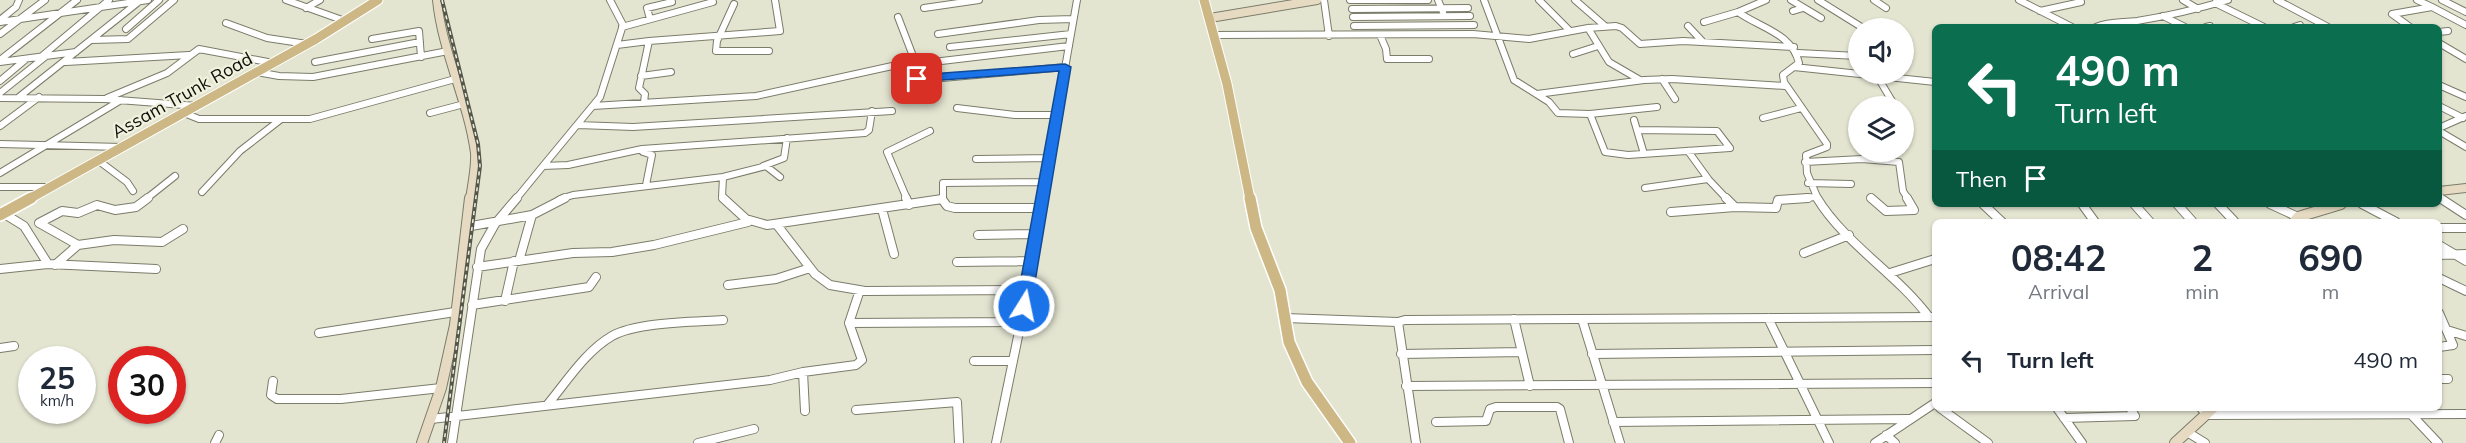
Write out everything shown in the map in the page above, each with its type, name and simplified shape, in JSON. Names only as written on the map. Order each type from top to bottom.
[{"type":"main road","name":"Assam Trunk Road","points":[[2,214],[307,44],[378,0]]},
{"type":"main road","points":[[422,443],[441,388],[455,326],[475,155],[436,0]]},
{"type":"main road","points":[[1204,0],[1227,84],[1256,228],[1275,273],[1289,342],[1299,368],[1350,443]]},
{"type":"main road","points":[[1210,18],[1317,0]]},
{"type":"main road","points":[[2442,191],[2466,188]]},
{"type":"main road","points":[[2299,219],[2333,207]]},
{"type":"main road","points":[[2175,443],[2206,411]]},
{"type":"street","points":[[0,21],[16,7],[19,0]]},
{"type":"street","points":[[0,34],[45,0]]},
{"type":"street","points":[[0,61],[77,0]]},
{"type":"street","points":[[0,93],[109,0]]},
{"type":"street","points":[[0,21],[148,0]]},
{"type":"street","points":[[126,29],[159,0]]},
{"type":"street","points":[[92,40],[128,39],[174,0]]},
{"type":"street","points":[[289,0],[345,21]]},
{"type":"street","points":[[306,8],[321,0]]},
{"type":"street","points":[[452,443],[480,249],[495,224],[600,97],[622,27],[622,21],[610,0]]},
{"type":"street","points":[[617,45],[781,31],[775,0]]},
{"type":"street","points":[[924,8],[980,0]]},
{"type":"street","points":[[996,443],[1027,290],[1077,0]]},
{"type":"street","points":[[1324,0],[1329,36]]},
{"type":"street","points":[[1356,35],[1350,0],[1428,0]]},
{"type":"street","points":[[1395,0],[1404,35]]},
{"type":"street","points":[[1438,0],[1450,34]]},
{"type":"street","points":[[1484,0],[1514,80],[1549,102],[1558,113],[1590,114],[1657,106]]},
{"type":"street","points":[[1539,0],[1570,31]]},
{"type":"street","points":[[1575,0],[1605,26]]},
{"type":"street","points":[[1704,22],[1738,12],[1766,0]]},
{"type":"street","points":[[1791,0],[1821,18]]},
{"type":"street","points":[[1818,0],[1848,19]]},
{"type":"street","points":[[1874,0],[1886,8]]},
{"type":"street","points":[[2019,0],[2066,24]]},
{"type":"street","points":[[2183,0],[2198,9]]},
{"type":"street","points":[[2104,24],[2163,16],[2228,0]]},
{"type":"street","points":[[2277,0],[2322,24]]},
{"type":"street","points":[[2417,0],[2466,25]]},
{"type":"street","points":[[2442,0],[2466,12]]},
{"type":"street","points":[[19,97],[140,1]]},
{"type":"street","points":[[650,19],[647,8],[672,2]]},
{"type":"street","points":[[622,27],[713,2]]},
{"type":"street","points":[[2040,11],[2081,2]]},
{"type":"street","points":[[2215,3],[2258,24]]},
{"type":"street","points":[[734,4],[715,49],[718,52],[769,51]]},
{"type":"street","points":[[2406,24],[2392,14],[2432,7]]},
{"type":"street","points":[[1352,9],[1468,8]]},
{"type":"street","points":[[1793,11],[1803,8]]},
{"type":"street","points":[[1738,12],[1785,39],[1796,50],[1798,63],[1783,75],[1785,86],[1815,124],[1827,144],[1827,147],[1806,153],[1808,183],[1815,197],[1849,235],[1932,317]]},
{"type":"street","points":[[1353,17],[1470,16]]},
{"type":"street","points":[[2163,16],[2179,24]]},
{"type":"street","points":[[898,17],[916,62],[917,78],[920,80],[1065,67]]},
{"type":"street","points":[[938,34],[1039,20],[1073,19]]},
{"type":"street","points":[[226,23],[267,38],[307,44]]},
{"type":"street","points":[[1354,26],[1474,25]]},
{"type":"street","points":[[1214,35],[1450,34],[1528,39],[1605,26],[1622,28],[1640,44],[1678,40],[1848,55]]},
{"type":"street","points":[[1688,26],[1703,42]]},
{"type":"street","points":[[1588,28],[1610,62],[1640,80]]},
{"type":"street","points":[[372,39],[418,30],[421,57]]},
{"type":"street","points":[[2442,32],[2448,31]]},
{"type":"street","points":[[950,47],[1071,34]]},
{"type":"street","points":[[1380,35],[1386,49],[1384,57],[1387,59],[1429,59]]},
{"type":"street","points":[[644,102],[645,94],[639,88],[649,41]]},
{"type":"street","points":[[315,62],[420,42]]},
{"type":"street","points":[[2442,45],[2466,59]]},
{"type":"street","points":[[593,106],[756,96],[916,62],[1069,46]]},
{"type":"street","points":[[1573,54],[1598,46]]},
{"type":"street","points":[[105,99],[167,73],[189,55],[202,49],[273,63]]},
{"type":"street","points":[[0,61],[78,51]]},
{"type":"street","points":[[257,72],[279,76],[313,77],[448,51]]},
{"type":"street","points":[[64,63],[189,55]]},
{"type":"street","points":[[0,81],[27,58]]},
{"type":"street","points":[[0,70],[12,61]]},
{"type":"street","points":[[1794,67],[1848,73]]},
{"type":"street","points":[[641,76],[671,72]]},
{"type":"street","points":[[1914,78],[1932,81]]},
{"type":"street","points":[[184,113],[200,119],[310,118],[455,79]]},
{"type":"street","points":[[1537,94],[1662,79],[1785,86]]},
{"type":"street","points":[[1662,79],[1675,99]]},
{"type":"street","points":[[2442,86],[2466,97]]},
{"type":"street","points":[[0,126],[39,97]]},
{"type":"street","points":[[0,98],[105,99],[197,106]]},
{"type":"street","points":[[0,173],[121,100]]},
{"type":"street","points":[[430,113],[464,104]]},
{"type":"street","points":[[2442,107],[2464,117]]},
{"type":"street","points":[[957,108],[1015,115],[1058,115]]},
{"type":"street","points":[[1763,118],[1801,108]]},
{"type":"street","points":[[543,166],[567,166],[625,152],[868,132],[872,111]]},
{"type":"street","points":[[578,125],[633,127],[892,111]]},
{"type":"street","points":[[1590,114],[1605,152],[1620,155],[1726,150],[1730,147],[1717,131],[1637,130]]},
{"type":"street","points":[[2442,128],[2464,117]]},
{"type":"street","points":[[202,192],[240,151],[280,120]]},
{"type":"street","points":[[1634,120],[1644,154]]},
{"type":"street","points":[[909,205],[887,152],[930,130]]},
{"type":"street","points":[[2442,131],[2466,147]]},
{"type":"street","points":[[466,227],[495,224],[532,215],[563,198],[646,185],[723,177],[784,158],[787,138]]},
{"type":"street","points":[[0,144],[124,147]]},
{"type":"street","points":[[1688,151],[1708,179],[1735,207]]},
{"type":"street","points":[[625,152],[651,154],[646,185]]},
{"type":"street","points":[[976,159],[1049,158]]},
{"type":"street","points":[[1805,162],[1862,159],[1899,162],[1904,191],[1914,210],[1886,211],[1871,198]]},
{"type":"street","points":[[99,161],[127,182],[133,191]]},
{"type":"street","points":[[762,166],[769,167],[780,177]]},
{"type":"street","points":[[78,245],[39,223],[62,211],[78,213],[97,205],[115,210],[136,207],[175,176]]},
{"type":"street","points":[[723,177],[722,197],[748,222],[755,225],[777,225],[943,199]]},
{"type":"street","points":[[1645,188],[1708,179]]},
{"type":"street","points":[[1040,208],[955,208],[947,206],[943,199],[943,183],[1045,182]]},
{"type":"street","points":[[1808,183],[1851,184]]},
{"type":"street","points":[[0,187],[53,187]]},
{"type":"street","points":[[1671,213],[1735,207],[1776,208],[1776,201],[1779,199],[1815,197]]},
{"type":"street","points":[[2442,199],[2466,215]]},
{"type":"street","points":[[1986,207],[1999,219]]},
{"type":"street","points":[[2137,207],[2147,219]]},
{"type":"street","points":[[2180,207],[2190,219]]},
{"type":"street","points":[[2221,207],[2232,219]]},
{"type":"street","points":[[2275,207],[2294,219]]},
{"type":"street","points":[[2368,207],[2390,219]]},
{"type":"street","points":[[882,210],[894,254]]},
{"type":"street","points":[[2,214],[24,226],[51,264]]},
{"type":"street","points":[[505,301],[532,215]]},
{"type":"street","points":[[477,267],[573,253],[612,252],[712,233],[748,222]]},
{"type":"street","points":[[777,225],[824,283],[860,290],[1027,290]]},
{"type":"street","points":[[2442,228],[2466,228]]},
{"type":"street","points":[[51,264],[78,245],[114,240],[162,242],[183,230]]},
{"type":"street","points":[[978,235],[1036,234]]},
{"type":"street","points":[[1804,253],[1849,235]]},
{"type":"street","points":[[2442,247],[2466,261]]},
{"type":"street","points":[[2442,255],[2466,254]]},
{"type":"street","points":[[1890,273],[1932,260]]},
{"type":"street","points":[[957,262],[1032,261]]},
{"type":"street","points":[[0,269],[51,264],[156,269]]},
{"type":"street","points":[[729,285],[776,279],[810,268]]},
{"type":"street","points":[[472,305],[589,287],[596,277]]},
{"type":"street","points":[[2442,279],[2466,291]]},
{"type":"street","points":[[431,419],[762,381],[803,372],[856,365],[862,363],[849,323],[860,290]]},
{"type":"street","points":[[319,333],[455,312]]},
{"type":"street","points":[[1285,318],[1398,322],[1405,320],[1932,317]]},
{"type":"street","points":[[1768,318],[1829,443]]},
{"type":"street","points":[[1514,319],[1530,386]]},
{"type":"street","points":[[1582,319],[1620,443]]},
{"type":"street","points":[[2442,319],[2453,345],[2442,346]]},
{"type":"street","points":[[548,404],[596,350],[617,334],[683,323],[723,320]]},
{"type":"street","points":[[849,323],[1021,322]]},
{"type":"street","points":[[1398,322],[1416,443]]},
{"type":"street","points":[[2447,330],[2466,336]]},
{"type":"street","points":[[0,348],[14,346]]},
{"type":"street","points":[[1593,354],[1932,350]]},
{"type":"street","points":[[1401,354],[1522,352]]},
{"type":"street","points":[[974,361],[1013,361]]},
{"type":"street","points":[[803,372],[805,411]]},
{"type":"street","points":[[273,381],[271,395],[277,399],[341,399],[441,388]]},
{"type":"street","points":[[1406,386],[1932,383]]},
{"type":"street","points":[[855,410],[957,402],[959,443]]},
{"type":"street","points":[[1436,422],[1486,421],[1490,409],[1496,408],[1557,407],[1560,410],[1569,443]]},
{"type":"street","points":[[1875,443],[1909,419],[1932,407]]},
{"type":"street","points":[[1944,411],[1988,443]]},
{"type":"street","points":[[2059,411],[2082,443]]},
{"type":"street","points":[[2064,418],[2135,416],[2132,411]]},
{"type":"street","points":[[2408,411],[2466,414]]},
{"type":"street","points":[[2408,411],[2438,443]]},
{"type":"street","points":[[1614,422],[1909,419]]},
{"type":"street","points":[[698,443],[754,429]]},
{"type":"street","points":[[2187,432],[2205,443]]},
{"type":"street","points":[[1886,435],[1895,443]]},
{"type":"railway","points":[[442,0],[478,144],[480,166],[444,443]]},
{"type":"route","points":[[917,79],[1065,67],[1024,306]]}]
